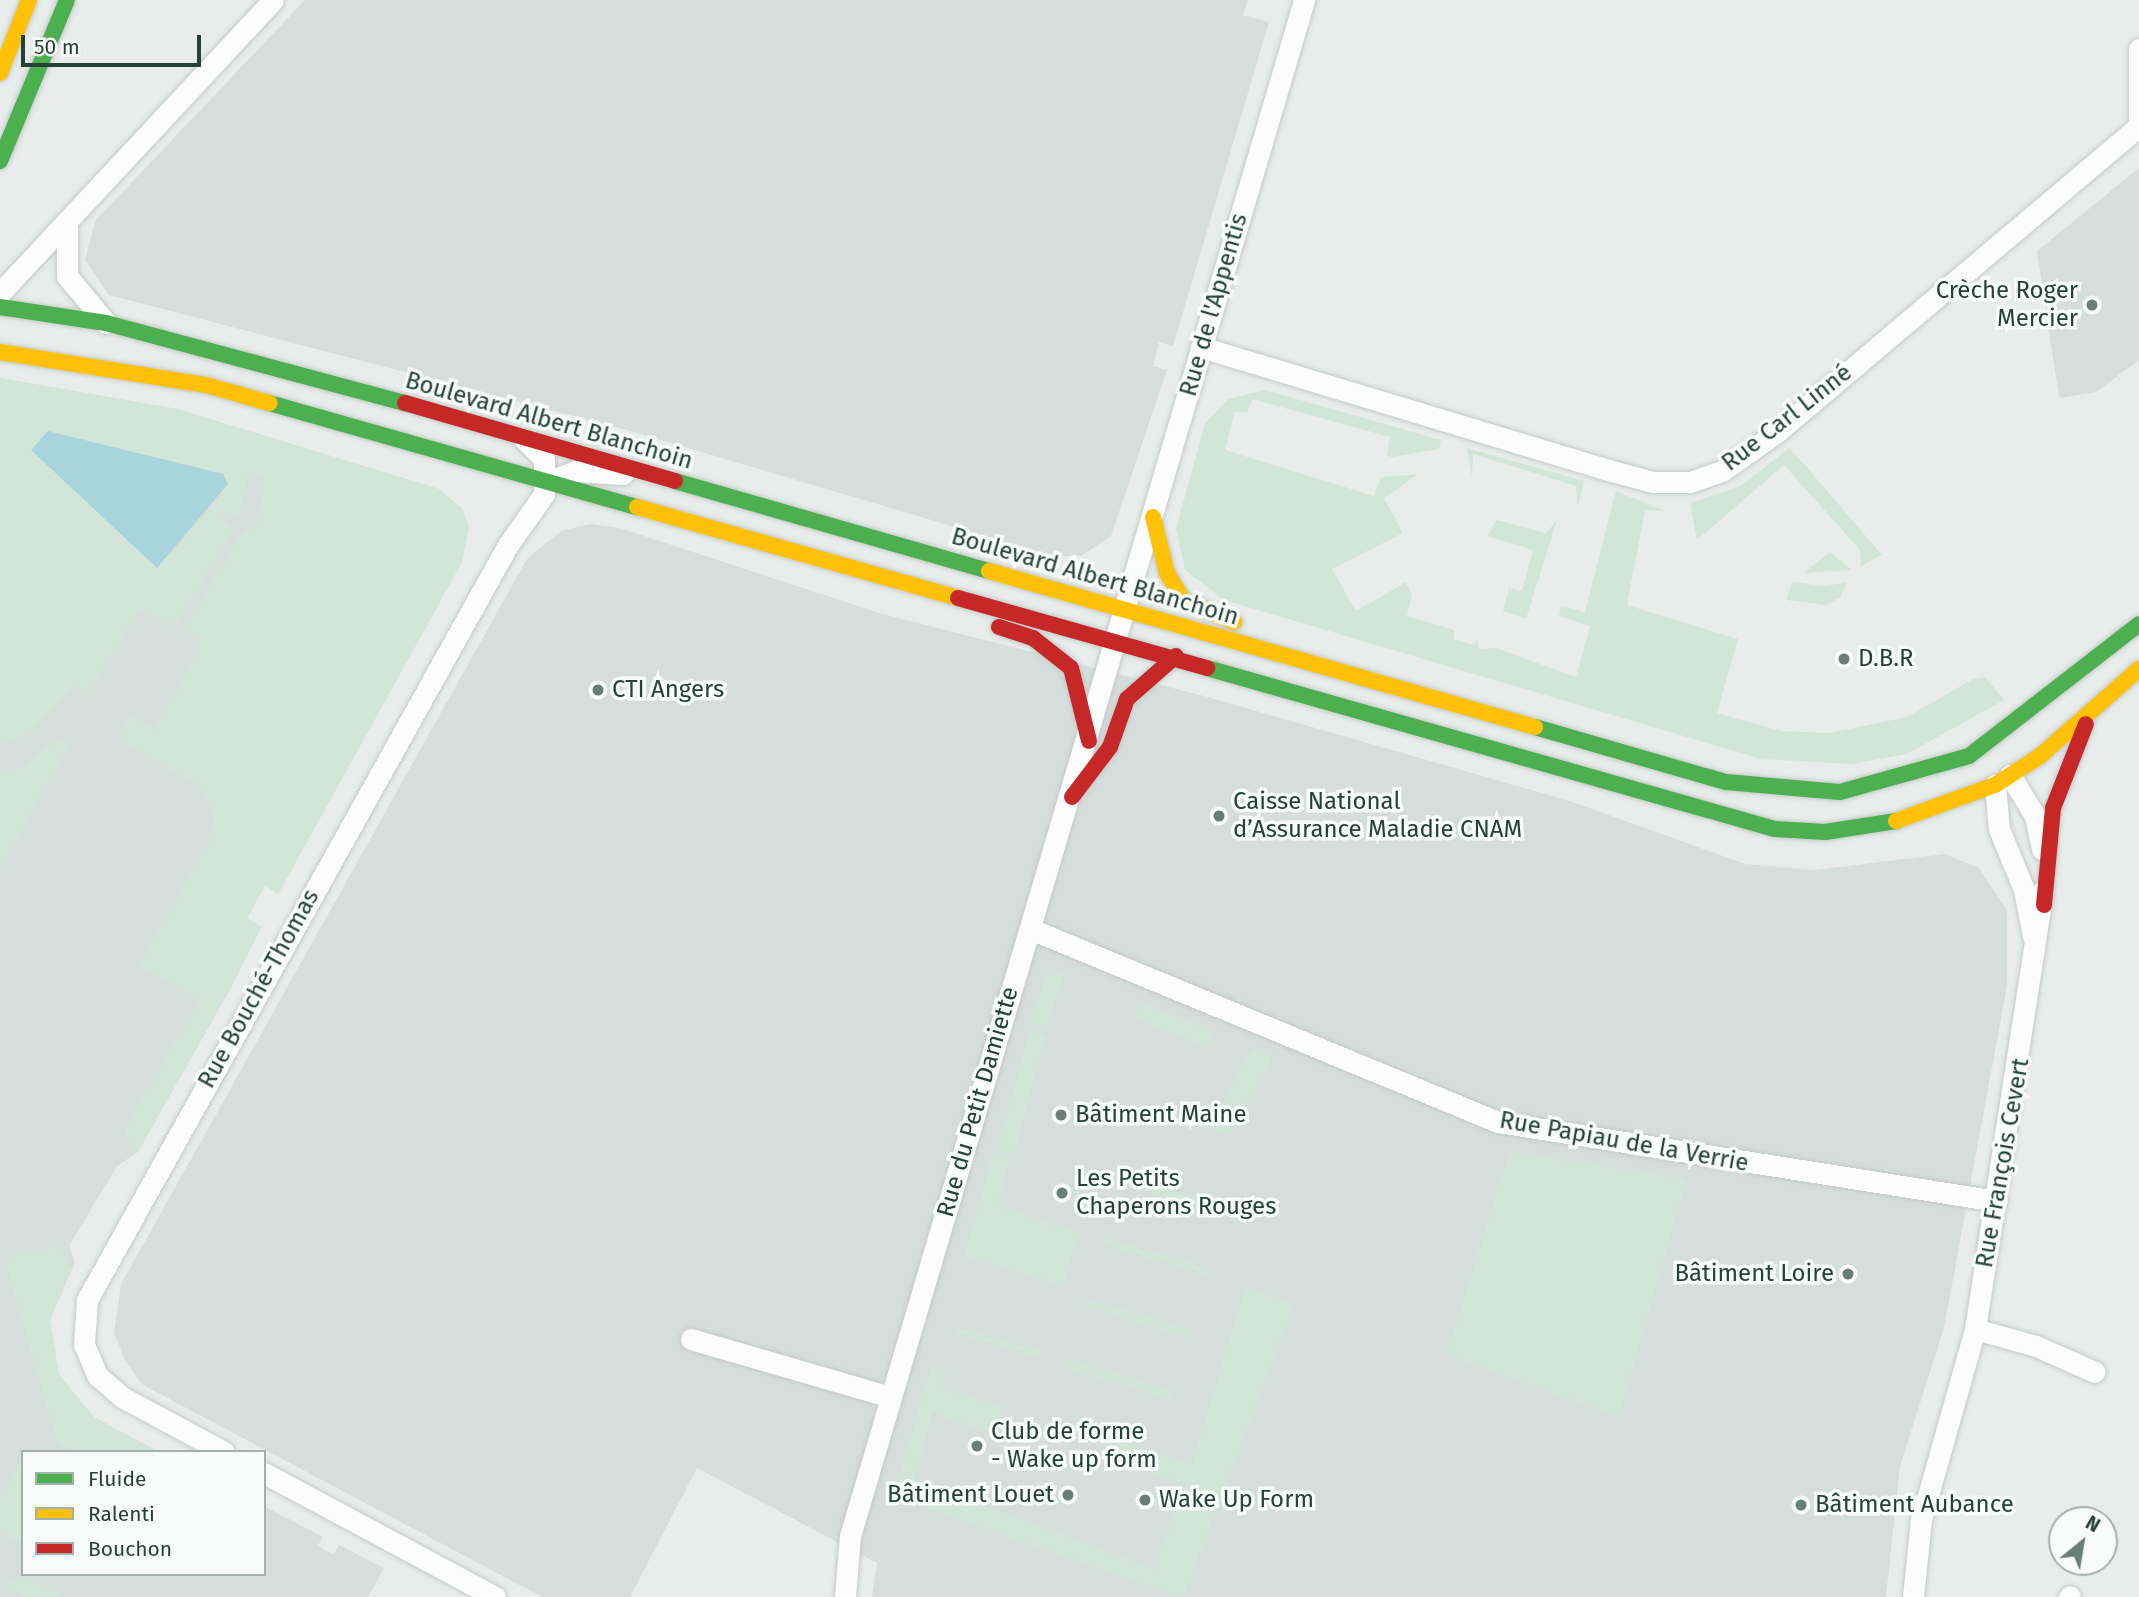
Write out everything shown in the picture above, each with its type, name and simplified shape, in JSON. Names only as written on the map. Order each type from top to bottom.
[{"type":"street","points":[[0,73],[29,0]]},
{"type":"street","points":[[0,161],[66,0]]},
{"type":"street","points":[[0,293],[273,0]]},
{"type":"street","name":"Rue de l'Appentis","points":[[1126,610],[1304,0]]},
{"type":"street","points":[[2139,49],[2139,118]]},
{"type":"street","name":"Rue Carl Linné","points":[[1201,347],[1593,466],[1653,482],[1690,482],[1722,471],[1777,432],[2139,126]]},
{"type":"street","points":[[67,221],[66,276],[106,323]]},
{"type":"street","name":"Boulevard Albert Blanchoin","points":[[0,307],[106,323],[641,471],[1726,782],[1840,792],[1969,756],[2139,624]]},
{"type":"street","points":[[0,352],[206,384],[547,482],[1176,656],[1775,829],[1825,832],[1899,821],[2001,773],[2102,703],[2139,669]]},
{"type":"street","points":[[526,440],[544,459],[547,482]]},
{"type":"street","points":[[547,482],[575,471],[641,471]]},
{"type":"street","name":"Rue Bouché-Thomas","points":[[220,1450],[122,1397],[97,1375],[83,1345],[86,1300],[547,482]]},
{"type":"street","points":[[1153,517],[1167,573],[1183,600],[1214,617],[1280,634]]},
{"type":"street","points":[[903,580],[932,606],[1033,638],[1058,653],[1086,710],[1088,741]]},
{"type":"street","name":"Rue du Petit Damiette","points":[[845,1597],[850,1536],[1033,930],[1126,610]]},
{"type":"street","points":[[1329,646],[1339,669]]},
{"type":"street","points":[[1072,797],[1110,747],[1127,699],[1176,656]]},
{"type":"street","points":[[2031,733],[2063,702],[2078,674]]},
{"type":"street","points":[[2044,905],[2060,779],[2102,703]]},
{"type":"street","points":[[1969,756],[2001,773]]},
{"type":"street","name":"Rue François Cevert","points":[[1913,1597],[1921,1520],[1975,1329],[2044,905],[2035,816],[2001,773]]},
{"type":"street","name":"Rue François Cevert","points":[[2001,773],[1999,829],[2024,890],[2033,933],[2030,998]]},
{"type":"street","name":"Rue Papiau de la Verrie","points":[[1033,930],[1498,1122],[1997,1201]]},
{"type":"street","points":[[1975,1329],[2036,1346],[2095,1372]]},
{"type":"street","points":[[691,1339],[891,1397]]},
{"type":"street","points":[[266,1474],[495,1597]]},
{"type":"shaded area","points":[[305,0],[1248,0],[1243,15],[1269,22],[1173,346],[1159,342],[1153,366],[1167,370],[1111,536],[1081,556],[1053,556],[627,430],[109,295],[85,260],[95,221]]},
{"type":"shaded area","name":"Crèche Roger Mercier","points":[[2139,168],[2139,360],[2096,392],[2059,398],[2037,251]]},
{"type":"shaded area","points":[[0,378],[177,409],[439,489],[466,517],[462,562],[278,894],[265,886],[247,918],[261,927],[233,984],[138,1152],[117,1166],[69,1246],[75,1262],[50,1320],[59,1375],[94,1417],[155,1450],[21,1450],[21,1576],[266,1576],[266,1507],[323,1537],[318,1545],[324,1550],[334,1554],[339,1545],[384,1568],[368,1597],[0,1597]]},
{"type":"shaded area","points":[[590,524],[620,528],[879,613],[1204,696],[1570,801],[1745,864],[1815,870],[1945,854],[1979,868],[2007,910],[2007,986],[1944,1328],[1900,1466],[1886,1597],[872,1597],[877,1563],[697,1468],[630,1597],[542,1597],[143,1385],[125,1361],[114,1332],[121,1284],[527,559],[561,531]]},
{"type":"green space","points":[[0,378],[177,409],[439,489],[462,508],[469,527],[462,562],[278,894],[265,886],[247,918],[261,927],[254,943],[138,1152],[125,1131],[200,1000],[140,965],[209,844],[216,814],[200,785],[124,742],[122,733],[131,716],[155,730],[201,650],[200,639],[185,630],[243,533],[259,524],[265,475],[248,471],[239,516],[223,511],[220,517],[232,531],[175,625],[139,609],[87,694],[73,686],[29,733],[0,742]],"holes":[[[48,431],[223,474],[222,497],[168,557]]]},
{"type":"green space","points":[[1265,390],[1441,440],[1439,449],[1392,457],[1387,456],[1390,437],[1252,399],[1247,413],[1235,411],[1225,450],[1374,496],[1381,477],[1418,474],[1384,498],[1403,533],[1332,569],[1356,611],[1406,582],[1412,595],[1407,616],[1455,630],[1453,639],[1475,645],[1477,639],[1479,649],[1496,648],[1576,677],[1590,626],[1559,616],[1561,606],[1585,612],[1616,491],[1665,511],[1645,510],[1627,605],[1738,639],[1717,713],[1782,731],[1829,733],[1907,717],[1973,679],[1985,677],[2004,700],[1907,754],[1852,764],[1761,759],[1224,600],[1185,570],[1176,529],[1205,423],[1228,399]]},
{"type":"green space","points":[[1467,448],[1584,481],[1578,508],[1576,486],[1473,454],[1472,477]]},
{"type":"green space","points":[[1789,448],[1882,555],[1861,566],[1860,550],[1784,465],[1697,540],[1690,503],[1741,486]]},
{"type":"green space","points":[[1497,520],[1546,533],[1557,520],[1526,619],[1503,611],[1509,588],[1522,591],[1533,550],[1487,536]]},
{"type":"green space","points":[[1830,552],[1852,570],[1804,573]]},
{"type":"green space","points":[[1792,582],[1826,586],[1847,582],[1840,598],[1825,605],[1786,600]]},
{"type":"green space","points":[[57,739],[68,745],[0,867],[0,772],[23,768]]},
{"type":"green space","points":[[1064,972],[1047,1026],[1032,1022],[1045,978]]},
{"type":"green space","points":[[1142,1004],[1213,1032],[1207,1047],[1137,1017]]},
{"type":"green space","points":[[1030,1031],[1045,1035],[1014,1154],[998,1150]]},
{"type":"green space","points":[[1253,1048],[1271,1058],[1229,1134],[1211,1124]]},
{"type":"green space","points":[[1510,1152],[1686,1180],[1619,1416],[1447,1354]]},
{"type":"green space","points":[[994,1153],[1010,1157],[996,1206],[1078,1234],[1063,1285],[965,1255]]},
{"type":"green space","points":[[1122,1176],[1225,1207],[1223,1214],[1120,1183]]},
{"type":"green space","points":[[1105,1239],[1208,1268],[1206,1274],[1103,1245]]},
{"type":"green space","points":[[59,1245],[70,1269],[50,1320],[59,1375],[94,1417],[155,1450],[70,1450],[58,1443],[7,1268],[17,1250],[39,1252]]},
{"type":"green space","points":[[1245,1289],[1293,1304],[1183,1597],[894,1496],[931,1368],[946,1372],[941,1389],[1002,1407],[995,1434],[933,1412],[913,1479],[1154,1570],[1186,1485],[1111,1457],[1116,1441],[1192,1465]]},
{"type":"green space","points":[[1087,1300],[1190,1330],[1188,1337],[1086,1306]]},
{"type":"green space","points":[[959,1328],[1038,1351],[1036,1356],[957,1334]]},
{"type":"green space","points":[[1068,1360],[1171,1392],[1169,1398],[1066,1367]]},
{"type":"green space","points":[[21,1461],[21,1543],[0,1531],[0,1499]]},
{"type":"green space","points":[[24,1577],[62,1597],[24,1597],[5,1586]]},
{"type":"water","points":[[48,431],[223,474],[228,484],[157,568],[31,450]]},
{"type":"traffic: fast","points":[[0,161],[67,0]]},
{"type":"traffic: fast","points":[[0,307],[106,323],[405,403]]},
{"type":"traffic: fast","points":[[269,403],[637,507]]},
{"type":"traffic: fast","points":[[675,481],[989,571]]},
{"type":"traffic: fast","points":[[1535,727],[1726,782],[1840,792],[1969,756],[2139,624]]},
{"type":"traffic: fast","points":[[1207,668],[1775,829],[1825,832],[1896,821]]},
{"type":"traffic: slow","points":[[0,73],[29,0]]},
{"type":"traffic: slow","points":[[0,352],[206,385],[269,403]]},
{"type":"traffic: slow","points":[[637,507],[958,598]]},
{"type":"traffic: slow","points":[[1153,517],[1167,573],[1183,600],[1234,622]]},
{"type":"traffic: slow","points":[[989,571],[1535,727]]},
{"type":"traffic: slow","points":[[1896,821],[1995,785],[2040,756],[2139,669]]},
{"type":"traffic: jam","points":[[405,403],[675,481]]},
{"type":"traffic: jam","points":[[958,598],[1207,668]]},
{"type":"traffic: jam","points":[[999,627],[1033,638],[1071,668],[1089,741]]},
{"type":"traffic: jam","points":[[1072,797],[1110,747],[1127,699],[1176,656]]},
{"type":"traffic: jam","points":[[2044,905],[2053,808],[2086,724]]},
{"type":"place","name":"Crèche Roger Mercier","points":[[2092,305]]},
{"type":"place","name":"D.B.R","points":[[1844,659]]},
{"type":"place","name":"CTI Angers","points":[[598,690]]},
{"type":"place","name":"Caisse National d’Assurance Maladie CNAM","points":[[1219,816]]},
{"type":"place","name":"Bâtiment Maine","points":[[1061,1115]]},
{"type":"place","name":"Les Petits Chaperons Rouges","points":[[1062,1193]]},
{"type":"place","name":"Bâtiment Loire","points":[[1848,1274]]},
{"type":"place","name":"Club de forme - Wake up form","points":[[977,1446]]},
{"type":"place","name":"Bâtiment Louet","points":[[1068,1495]]},
{"type":"place","name":"Wake Up Form","points":[[1145,1500]]},
{"type":"place","name":"Bâtiment Aubance","points":[[1801,1505]]}]
